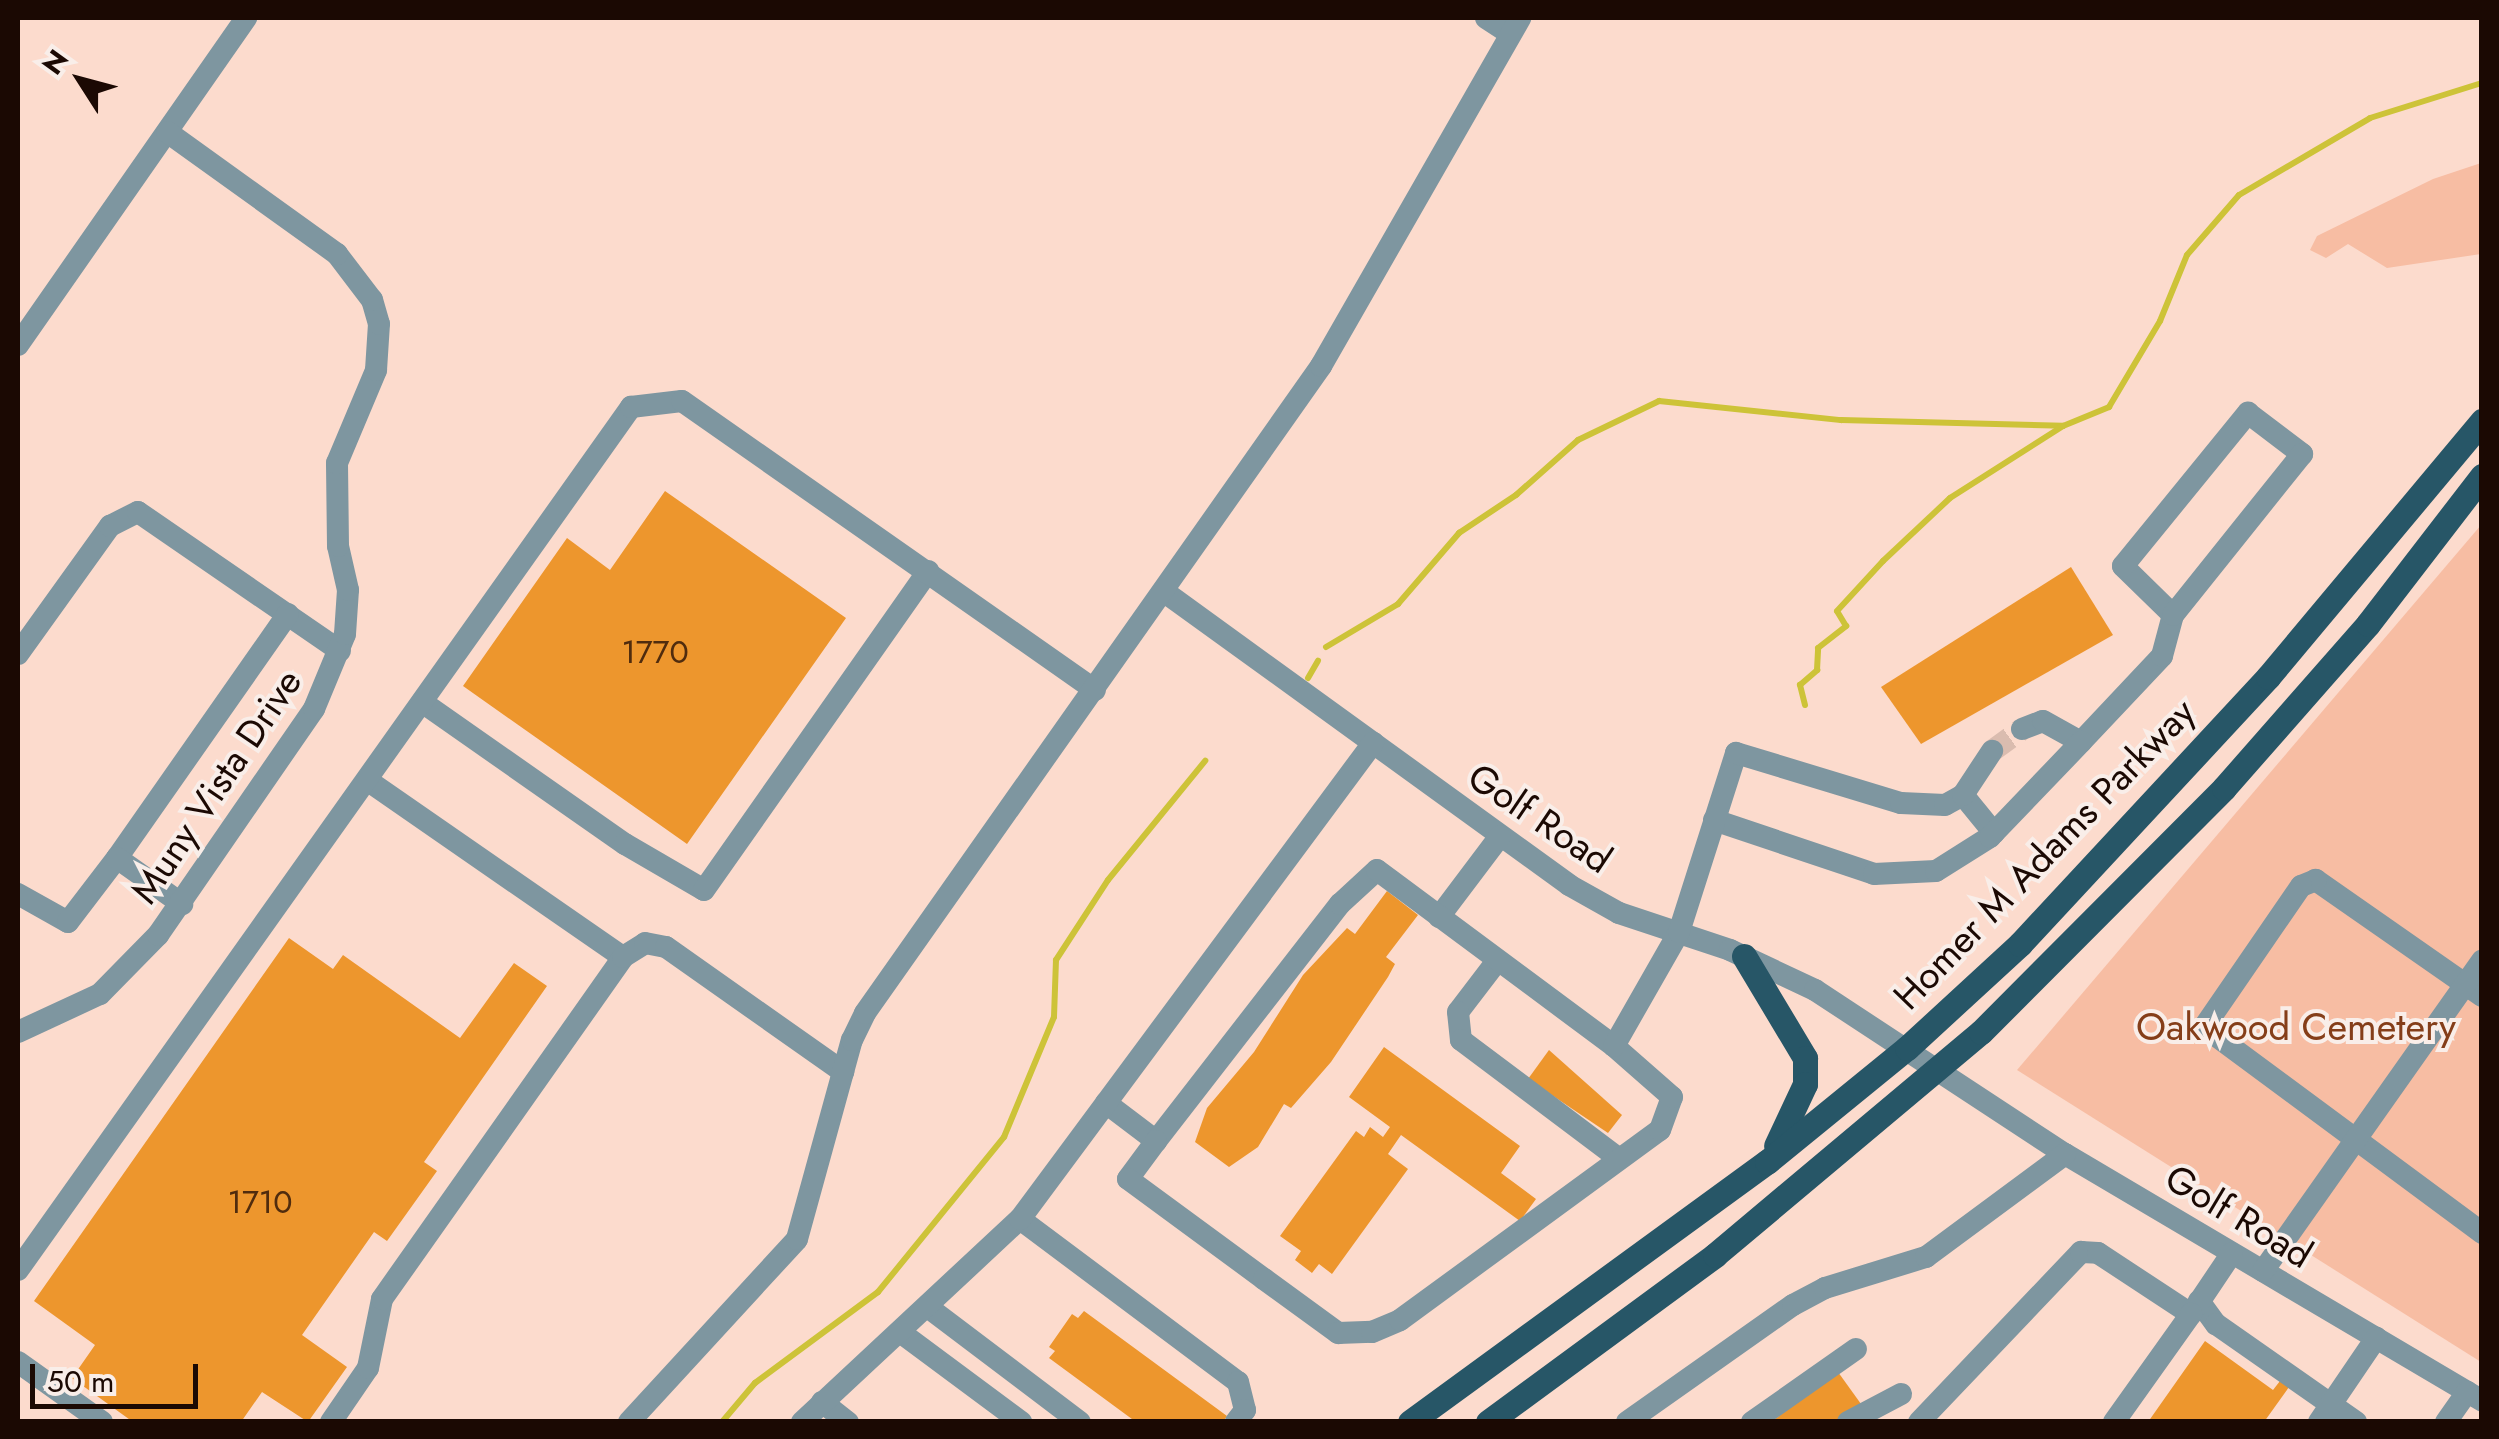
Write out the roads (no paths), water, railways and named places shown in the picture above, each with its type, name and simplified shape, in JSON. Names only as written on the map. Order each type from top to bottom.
[{"type":"main road","name":"Homer M Adams Parkway","points":[[1410,1422],[1767,1162],[1907,1048],[2020,944],[2268,677],[2482,421]]},
{"type":"main road","name":"Homer M Adams Parkway","points":[[1488,1422],[1715,1255],[1939,1068],[2118,901],[2368,624],[2482,476]]},
{"type":"main road","points":[[1744,956],[1804,1058],[1796,1111],[1767,1162]]},
{"type":"street","points":[[18,346],[246,18]]},
{"type":"street","points":[[629,1422],[797,1239],[843,1072],[865,1013],[1166,592],[1321,366],[1514,25],[1486,18]]},
{"type":"street","name":"Muny Vista Drive","points":[[18,1032],[100,994],[182,904],[314,710],[340,651],[348,610],[338,546],[337,463],[376,370],[379,324],[372,300],[338,254],[167,132]]},
{"type":"street","points":[[18,1270],[630,407],[682,401],[1095,690]]},
{"type":"street","points":[[1714,820],[1874,874],[1936,870],[1994,833],[2162,656],[2174,615],[2302,454],[2248,413],[2123,566],[2174,615]]},
{"type":"street","points":[[18,654],[110,526],[138,512],[340,651]]},
{"type":"street","points":[[422,702],[625,844],[704,890],[928,572]]},
{"type":"street","name":"Golf Road","points":[[1166,592],[1500,836],[1620,913],[1744,956],[1815,990],[2065,1154],[2474,1396]]},
{"type":"street","points":[[18,894],[68,922],[288,614]]},
{"type":"street","points":[[2022,729],[2043,721],[2081,742]]},
{"type":"street","points":[[802,1422],[930,1308],[1020,1219],[1373,744]]},
{"type":"street","points":[[1614,1046],[1680,932],[1736,753],[1901,803],[1945,805],[1963,794],[1992,751]]},
{"type":"street","points":[[367,780],[623,956]]},
{"type":"street","points":[[1963,794],[1994,833]]},
{"type":"street","points":[[1440,917],[1500,836]]},
{"type":"street","points":[[117,858],[182,904]]},
{"type":"street","points":[[1377,870],[1497,960],[1614,1046],[1672,1097],[1660,1130],[1563,1196],[1526,1234],[1510,1234],[1400,1320],[1372,1332],[1338,1333],[1128,1179],[1340,904],[1377,870]]},
{"type":"street","points":[[2473,990],[2316,880],[2301,886],[2204,1021],[2210,1036],[2482,1233]]},
{"type":"street","points":[[331,1422],[368,1368],[382,1300],[623,956],[645,943],[666,947],[843,1072]]},
{"type":"street","points":[[1497,960],[1458,1012],[1461,1040],[1618,1158]]},
{"type":"street","points":[[2262,1270],[2355,1141],[2473,990],[2482,960]]},
{"type":"street","points":[[1106,1103],[1156,1141]]},
{"type":"street","points":[[1627,1422],[1809,1297],[1926,1257],[1979,1224],[2065,1154]]},
{"type":"street","points":[[1020,1219],[1238,1382],[1245,1410],[1236,1422]]},
{"type":"street","points":[[1920,1422],[2082,1252],[2098,1253],[2195,1308],[2325,1413],[2356,1422]]},
{"type":"street","points":[[2114,1422],[2232,1253]]},
{"type":"street","points":[[930,1308],[1080,1422]]},
{"type":"street","points":[[900,1332],[1021,1422]]},
{"type":"street","points":[[2325,1413],[2376,1338]]},
{"type":"street","points":[[1752,1422],[1856,1349]]},
{"type":"street","points":[[18,1362],[102,1422]]},
{"type":"street","points":[[1848,1422],[1901,1394]]},
{"type":"street","points":[[2446,1422],[2474,1396]]},
{"type":"street","points":[[822,1402],[848,1422]]},
{"type":"waterway","points":[[1326,647],[1398,604],[1459,533],[1516,495],[1578,440],[1659,401],[1841,420],[2063,426],[2109,407],[2160,321],[2187,255],[2239,195],[2370,118],[2482,83]]},
{"type":"waterway","points":[[1805,705],[1800,685],[1817,670],[1818,648],[1846,626],[1837,611],[1883,561],[1950,498],[2063,426]]},
{"type":"waterway","points":[[1308,678],[1318,661]]},
{"type":"waterway","points":[[722,1422],[755,1383],[878,1292],[1004,1137],[1054,1017],[1056,960],[1108,880],[1205,761]]},
{"type":"tunnel","points":[[1992,751],[2022,729]]},
{"type":"park label","name":"Oakwood Cemetery","points":[[2296,1027]]}]
